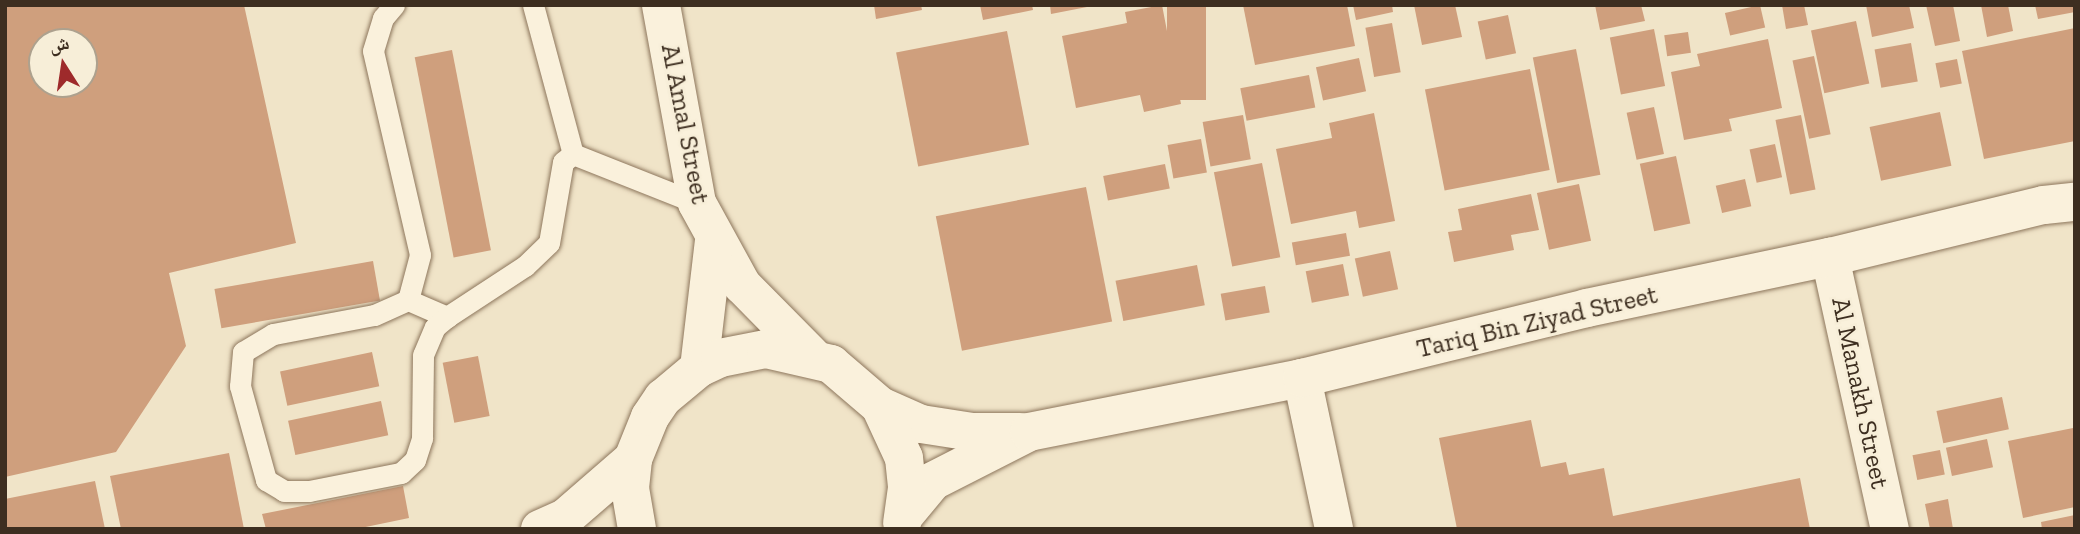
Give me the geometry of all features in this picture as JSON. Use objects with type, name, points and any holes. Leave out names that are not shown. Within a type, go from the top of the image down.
[{"type":"street","name":"Al Amal Street","points":[[661,5],[697,203],[715,241],[742,285],[812,356]]},
{"type":"street","name":"Tariq Bin Ziyad Street","points":[[880,406],[921,424],[972,432],[1029,432],[1302,378],[1587,308],[1830,257],[2065,199]]},
{"type":"street","points":[[699,368],[715,241]]},
{"type":"street","name":"Al Manakh Street","points":[[1830,257],[1890,529]]},
{"type":"street","points":[[637,529],[630,488],[633,459],[645,427],[663,398],[699,368],[743,352],[766,349],[812,356],[850,376],[880,406],[904,458],[902,523]]},
{"type":"street","points":[[1302,378],[1334,529]]},
{"type":"street","name":"Tariq Bin Ziyad Street","points":[[902,523],[933,481],[1029,432]]},
{"type":"street","points":[[540,529],[565,518],[633,459]]},
{"type":"lane","points":[[394,5],[383,18],[373,51],[420,255],[408,300]]},
{"type":"lane","points":[[533,5],[573,154]]},
{"type":"lane","points":[[446,317],[408,300],[374,315],[273,334],[243,352],[240,386],[266,481],[284,491],[309,491],[401,472],[415,460],[422,438],[423,355],[435,327],[446,317],[525,266],[548,243],[563,162],[573,154]]},
{"type":"lane","points":[[573,154],[697,203]]},
{"type":"building","points":[[5,5],[244,5],[296,243],[169,273],[186,346],[116,452],[5,477]]},
{"type":"building","points":[[874,5],[921,5],[922,10],[876,19]]},
{"type":"building","points":[[980,5],[1032,5],[1033,10],[983,20]]},
{"type":"building","points":[[1050,5],[1086,5],[1087,7],[1051,14]]},
{"type":"building","points":[[1162,5],[1181,104],[1144,112],[1140,95],[1076,108],[1062,36],[1127,23],[1125,12]]},
{"type":"building","points":[[1167,5],[1206,5],[1206,100],[1167,100]]},
{"type":"building","points":[[1243,5],[1347,5],[1355,46],[1255,65]]},
{"type":"building","points":[[1353,5],[1392,5],[1393,12],[1356,20]]},
{"type":"building","points":[[1414,5],[1455,5],[1462,37],[1422,45]]},
{"type":"building","points":[[1595,5],[1641,5],[1645,21],[1600,30]]},
{"type":"building","points":[[1760,5],[1765,27],[1730,36],[1725,13]]},
{"type":"building","points":[[1782,5],[1804,5],[1808,25],[1786,29]]},
{"type":"building","points":[[1866,5],[1909,5],[1914,28],[1872,37]]},
{"type":"building","points":[[1926,5],[1953,5],[1960,41],[1935,46]]},
{"type":"building","points":[[1981,5],[2008,5],[2013,31],[1987,37]]},
{"type":"building","points":[[2035,5],[2074,5],[2075,12],[2038,19]]},
{"type":"building","points":[[1508,15],[1516,53],[1486,60],[1478,21]]},
{"type":"building","points":[[1856,21],[1869,84],[1824,93],[1811,31]]},
{"type":"building","points":[[1392,23],[1401,72],[1374,77],[1365,28]]},
{"type":"building","points":[[2075,28],[2075,141],[1984,159],[1962,51]]},
{"type":"building","points":[[1654,29],[1665,86],[1621,95],[1610,38]]},
{"type":"building","points":[[1007,31],[1029,145],[918,166],[896,53]]},
{"type":"building","points":[[1688,32],[1691,53],[1667,56],[1664,35]]},
{"type":"building","points":[[1768,39],[1782,108],[1729,119],[1732,131],[1684,140],[1671,72],[1700,66],[1697,54]]},
{"type":"building","points":[[1911,43],[1918,81],[1881,88],[1875,49]]},
{"type":"building","points":[[1576,49],[1600,175],[1557,183],[1533,57]]},
{"type":"building","points":[[452,50],[491,250],[454,258],[415,57]]},
{"type":"building","points":[[1814,56],[1831,134],[1809,139],[1792,61]]},
{"type":"building","points":[[1359,58],[1366,91],[1323,100],[1316,67]]},
{"type":"building","points":[[1957,59],[1962,84],[1940,88],[1935,63]]},
{"type":"building","points":[[1530,69],[1550,170],[1445,191],[1425,89]]},
{"type":"building","points":[[1309,75],[1315,107],[1247,121],[1240,88]]},
{"type":"building","points":[[1654,107],[1664,154],[1637,160],[1627,113]]},
{"type":"building","points":[[1940,112],[1951,166],[1881,181],[1870,127]]},
{"type":"building","points":[[1374,113],[1395,221],[1359,228],[1356,211],[1291,224],[1276,149],[1332,138],[1329,123]]},
{"type":"building","points":[[1243,115],[1251,159],[1210,166],[1203,122]]},
{"type":"building","points":[[1801,115],[1816,190],[1790,195],[1775,120]]},
{"type":"building","points":[[1201,139],[1207,172],[1173,178],[1168,145]]},
{"type":"building","points":[[1775,144],[1782,177],[1757,183],[1750,149]]},
{"type":"building","points":[[1676,156],[1690,223],[1654,231],[1640,164]]},
{"type":"building","points":[[1262,163],[1280,257],[1232,267],[1214,172]]},
{"type":"building","points":[[1165,164],[1170,189],[1108,201],[1103,176]]},
{"type":"building","points":[[1745,179],[1751,206],[1722,213],[1716,186]]},
{"type":"building","points":[[1579,184],[1591,241],[1549,250],[1537,193]]},
{"type":"building","points":[[1086,187],[1112,321],[962,351],[936,216]]},
{"type":"building","points":[[1531,194],[1539,230],[1511,235],[1514,250],[1454,262],[1448,232],[1462,230],[1458,209]]},
{"type":"building","points":[[1346,233],[1350,256],[1296,265],[1292,243]]},
{"type":"building","points":[[1390,251],[1398,289],[1363,297],[1355,258]]},
{"type":"building","points":[[373,261],[380,300],[221,328],[214,289]]},
{"type":"building","points":[[1343,264],[1349,295],[1312,303],[1306,271]]},
{"type":"building","points":[[1197,265],[1205,305],[1123,321],[1116,281]]},
{"type":"building","points":[[1265,286],[1270,313],[1225,320],[1221,294]]},
{"type":"building","points":[[372,352],[379,386],[287,406],[280,372]]},
{"type":"building","points":[[478,356],[490,416],[454,423],[443,363]]},
{"type":"building","points":[[2002,397],[2009,429],[1943,443],[1936,411]]},
{"type":"building","points":[[381,401],[388,435],[295,455],[288,421]]},
{"type":"building","points":[[1531,420],[1541,467],[1566,462],[1569,475],[1604,468],[1613,516],[1800,478],[1810,529],[1457,529],[1439,438]]},
{"type":"building","points":[[2073,428],[2075,507],[2023,518],[2008,441]]},
{"type":"building","points":[[1987,439],[1993,467],[1952,476],[1946,448]]},
{"type":"building","points":[[1940,450],[1945,475],[1917,480],[1913,455]]},
{"type":"building","points":[[229,453],[244,529],[121,529],[110,476]]},
{"type":"building","points":[[95,481],[105,529],[5,529],[5,499]]},
{"type":"building","points":[[403,486],[409,518],[356,529],[266,529],[262,514]]},
{"type":"building","points":[[1948,499],[1953,529],[1930,529],[1925,504]]},
{"type":"building","points":[[2075,515],[2075,529],[2042,529],[2041,522]]}]
